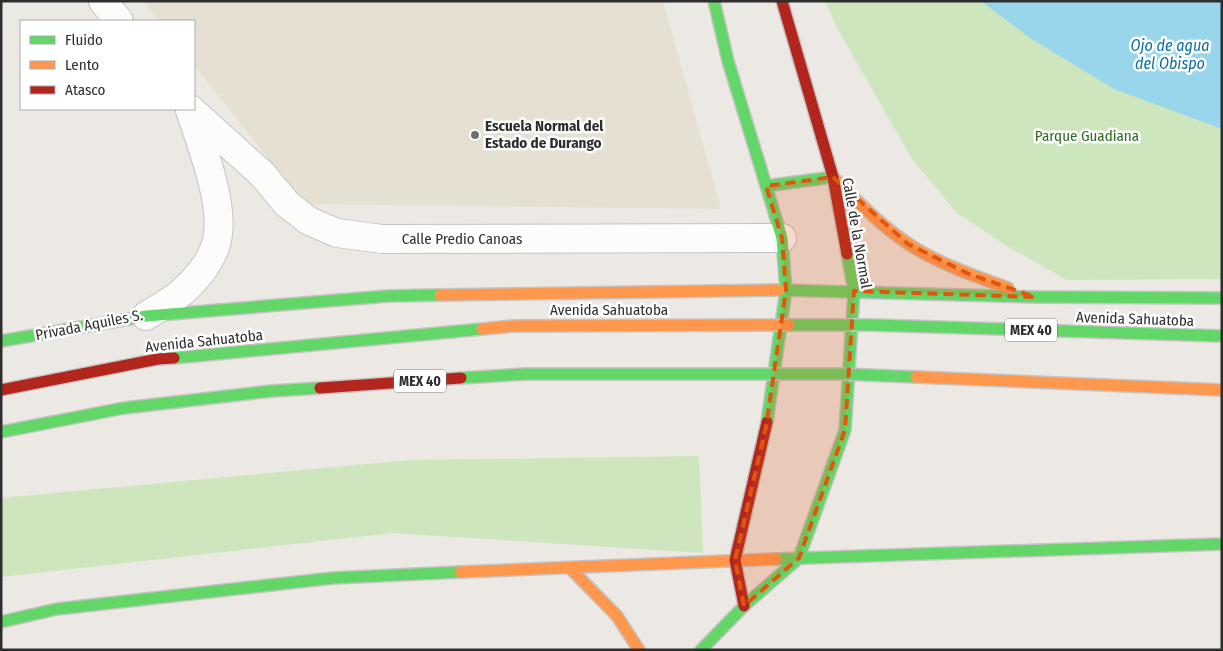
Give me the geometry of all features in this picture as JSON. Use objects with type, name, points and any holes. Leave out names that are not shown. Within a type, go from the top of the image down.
[{"type":"main road","points":[[714,1],[728,61],[782,238],[786,290],[766,428],[735,560],[744,606]]},
{"type":"main road","name":"Calle de la Normal","points":[[782,1],[833,177],[854,291],[845,430],[799,558]]},
{"type":"main road","points":[[766,186],[833,177],[881,224],[908,244],[969,274],[1035,297]]},
{"type":"main road","points":[[146,316],[388,296],[786,290],[1035,297],[1222,298]]},
{"type":"main road","name":"Privada Aquiles S.","points":[[1,341],[146,316]]},
{"type":"main road","name":"Avenida Sahuatoba","points":[[1,390],[158,359],[514,326],[872,325],[1222,336]]},
{"type":"main road","name":"MEX 40","points":[[1,432],[124,408],[272,391],[525,374],[843,374],[1222,390]]},
{"type":"main road","points":[[1,622],[57,609],[334,578],[735,560],[1222,544]]},
{"type":"main road","points":[[701,650],[744,606],[799,558]]},
{"type":"main road","points":[[570,568],[613,611],[633,636],[639,650]]},
{"type":"street","points":[[103,1],[118,20]]},
{"type":"street","name":"Privada Aquiles S.","points":[[146,316],[181,292],[205,267],[217,243],[219,216],[215,190],[190,110]]},
{"type":"street","name":"Calle Predio Canoas","points":[[191,110],[262,174],[287,204],[308,221],[337,233],[382,239],[782,238]]},
{"type":"highlighted area","points":[[833,177],[908,244],[969,274],[1035,297],[854,291],[845,430],[799,558],[744,606],[735,560],[766,427],[786,290],[782,238],[766,186]]},
{"type":"shaded area","name":"Escuela Normal del Estado de Durango","points":[[143,1],[663,1],[721,209],[304,204],[195,66],[195,20],[158,20]]},
{"type":"green space","name":"Parque Guadiana","points":[[825,1],[1222,1],[1222,279],[1067,280],[1005,245],[957,213],[912,159],[836,26]]},
{"type":"green space","points":[[699,456],[703,553],[392,533],[1,577],[1,498],[410,460]]},
{"type":"water","name":"Ojo de agua del Obispo","points":[[981,1],[1222,1],[1222,129],[1114,89],[1030,38]]},
{"type":"traffic: fast","points":[[714,1],[728,61],[782,238],[786,290],[767,422]]},
{"type":"traffic: fast","points":[[766,186],[833,177]]},
{"type":"traffic: fast","points":[[701,650],[744,606],[799,558],[845,430],[854,291],[847,254]]},
{"type":"traffic: fast","points":[[779,290],[1035,297],[1222,298]]},
{"type":"traffic: fast","points":[[1,341],[146,316],[388,296],[440,295]]},
{"type":"traffic: fast","points":[[789,325],[872,325],[1222,336]]},
{"type":"traffic: fast","points":[[174,358],[482,329]]},
{"type":"traffic: fast","points":[[461,378],[525,374],[843,374],[916,377]]},
{"type":"traffic: fast","points":[[1,432],[124,408],[272,391],[320,388]]},
{"type":"traffic: fast","points":[[776,559],[1222,544]]},
{"type":"traffic: fast","points":[[1,622],[57,609],[333,578],[460,572]]},
{"type":"traffic: slow","points":[[833,177],[874,217],[920,251],[952,267],[1008,288]]},
{"type":"traffic: slow","points":[[440,295],[779,290]]},
{"type":"traffic: slow","points":[[482,329],[514,326],[789,325]]},
{"type":"traffic: slow","points":[[916,377],[1222,390]]},
{"type":"traffic: slow","points":[[460,572],[776,559]]},
{"type":"traffic: slow","points":[[570,568],[617,616],[639,650]]},
{"type":"traffic: jam","points":[[782,1],[833,177],[847,254]]},
{"type":"traffic: jam","points":[[1,390],[158,359],[174,358]]},
{"type":"traffic: jam","points":[[320,388],[461,378]]},
{"type":"traffic: jam","points":[[744,606],[735,560],[767,422]]},
{"type":"place","name":"Escuela Normal del Estado de Durango","points":[[475,135]]}]
